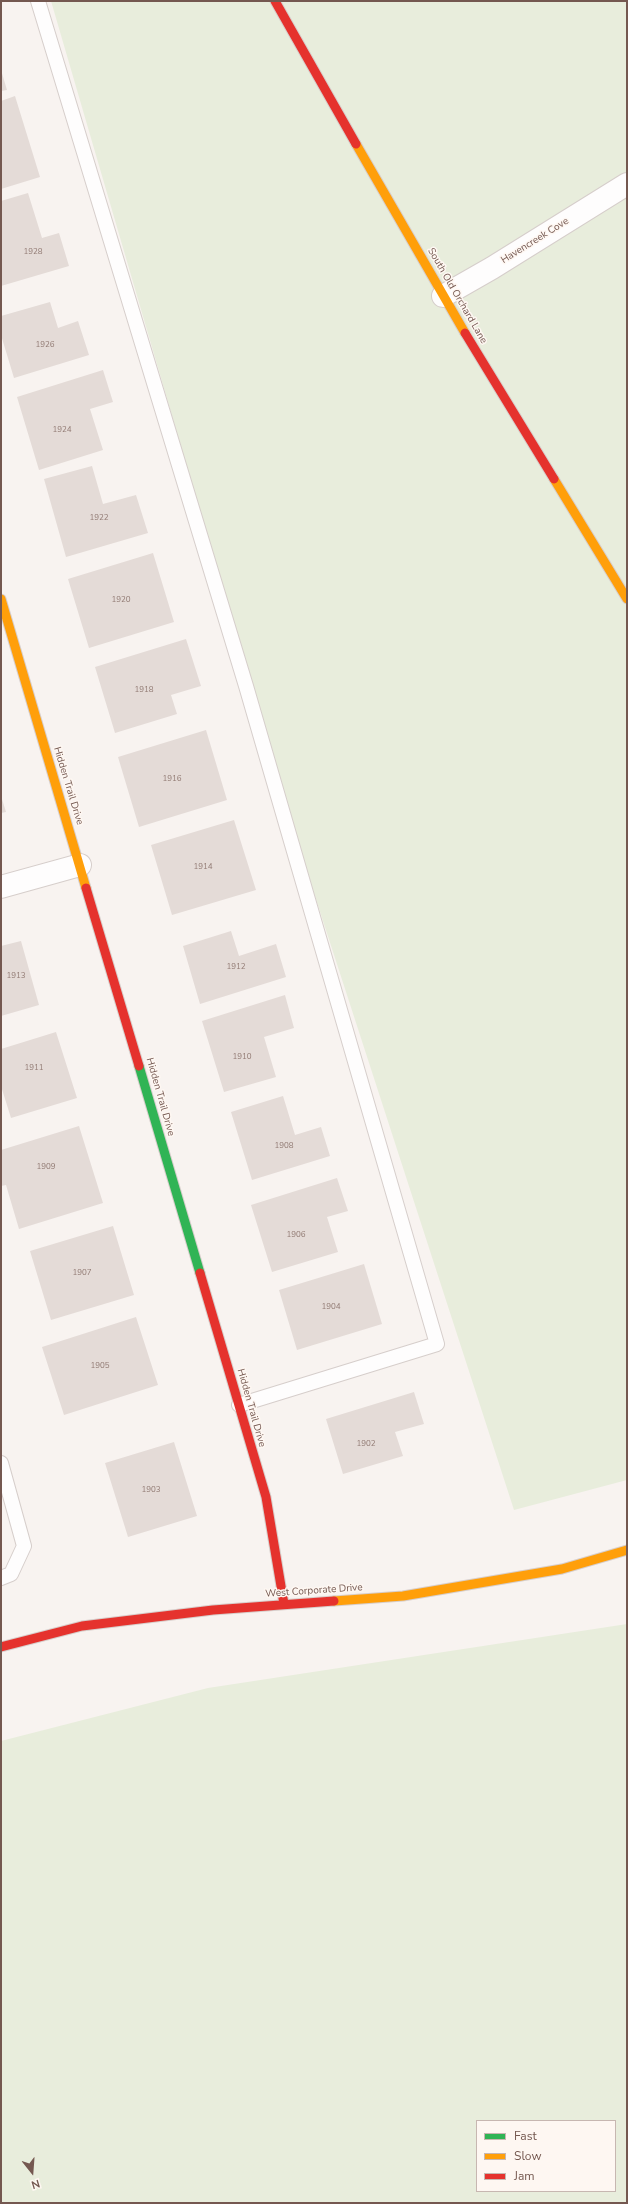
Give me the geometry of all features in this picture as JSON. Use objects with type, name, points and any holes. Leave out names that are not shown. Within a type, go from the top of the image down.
[{"type":"street","name":"South Old Orchard Lane","points":[[275,1],[443,296],[627,599]]},
{"type":"street","name":"Havencreek Cove","points":[[443,296],[492,268],[627,184]]},
{"type":"street","name":"Hidden Trail Drive","points":[[1,599],[266,1497],[284,1604]]},
{"type":"street","points":[[1,887],[80,865]]},
{"type":"street","name":"West Corporate Drive","points":[[1,1646],[82,1626],[213,1610],[410,1594],[562,1569],[627,1550]]},
{"type":"lane","points":[[38,1],[246,686],[437,1344],[239,1405]]},
{"type":"lane","points":[[1,1464],[24,1546],[11,1574],[1,1578]]},
{"type":"green space","points":[[51,1],[627,1],[627,1480],[514,1510],[287,810]]},
{"type":"green space","points":[[627,1624],[627,2203],[1,2203],[1,1741],[208,1688]]},
{"type":"building","points":[[1,70],[7,90],[1,91]]},
{"type":"building","points":[[15,96],[40,177],[1,189],[1,101]]},
{"type":"building","points":[[28,193],[42,238],[59,233],[69,266],[1,286],[1,201]]},
{"type":"building","points":[[50,302],[58,328],[78,321],[89,355],[14,378],[1,335],[1,316]]},
{"type":"building","points":[[103,370],[113,402],[90,409],[103,450],[39,470],[17,397]]},
{"type":"building","points":[[92,466],[103,504],[136,495],[148,533],[66,557],[44,479]]},
{"type":"building","points":[[153,553],[174,622],[89,648],[68,579]]},
{"type":"building","points":[[186,639],[201,686],[171,695],[177,714],[115,733],[95,667]]},
{"type":"building","points":[[206,730],[227,800],[139,827],[118,757]]},
{"type":"building","points":[[1,796],[6,812],[1,813]]},
{"type":"building","points":[[234,820],[256,890],[172,915],[151,845]]},
{"type":"building","points":[[231,931],[239,956],[276,944],[286,977],[200,1004],[183,946]]},
{"type":"building","points":[[21,941],[39,1005],[1,1016],[1,946]]},
{"type":"building","points":[[285,995],[294,1028],[264,1037],[276,1077],[224,1092],[202,1021]]},
{"type":"building","points":[[56,1032],[77,1098],[11,1118],[1,1086],[1,1049]]},
{"type":"building","points":[[283,1096],[295,1135],[321,1127],[330,1156],[252,1180],[231,1112]]},
{"type":"building","points":[[79,1126],[103,1203],[19,1229],[6,1185],[1,1186],[1,1150]]},
{"type":"building","points":[[337,1178],[348,1211],[327,1217],[338,1252],[272,1272],[251,1205]]},
{"type":"building","points":[[113,1226],[134,1295],[51,1320],[30,1251]]},
{"type":"building","points":[[364,1264],[382,1324],[297,1350],[279,1290]]},
{"type":"building","points":[[136,1317],[158,1385],[64,1415],[42,1347]]},
{"type":"building","points":[[414,1392],[424,1424],[395,1432],[403,1456],[343,1474],[326,1419]]},
{"type":"building","points":[[174,1442],[197,1516],[128,1537],[105,1463]]},
{"type":"traffic: fast","points":[[139,1066],[200,1273]]},
{"type":"traffic: slow","points":[[356,144],[465,333]]},
{"type":"traffic: slow","points":[[554,479],[627,599]]},
{"type":"traffic: slow","points":[[1,599],[86,888]]},
{"type":"traffic: slow","points":[[334,1601],[403,1596],[562,1569],[627,1550]]},
{"type":"traffic: jam","points":[[275,1],[356,144]]},
{"type":"traffic: jam","points":[[465,333],[554,479]]},
{"type":"traffic: jam","points":[[86,888],[139,1066]]},
{"type":"traffic: jam","points":[[200,1273],[266,1497],[284,1604]]},
{"type":"traffic: jam","points":[[1,1647],[82,1626],[213,1610],[334,1601]]}]
